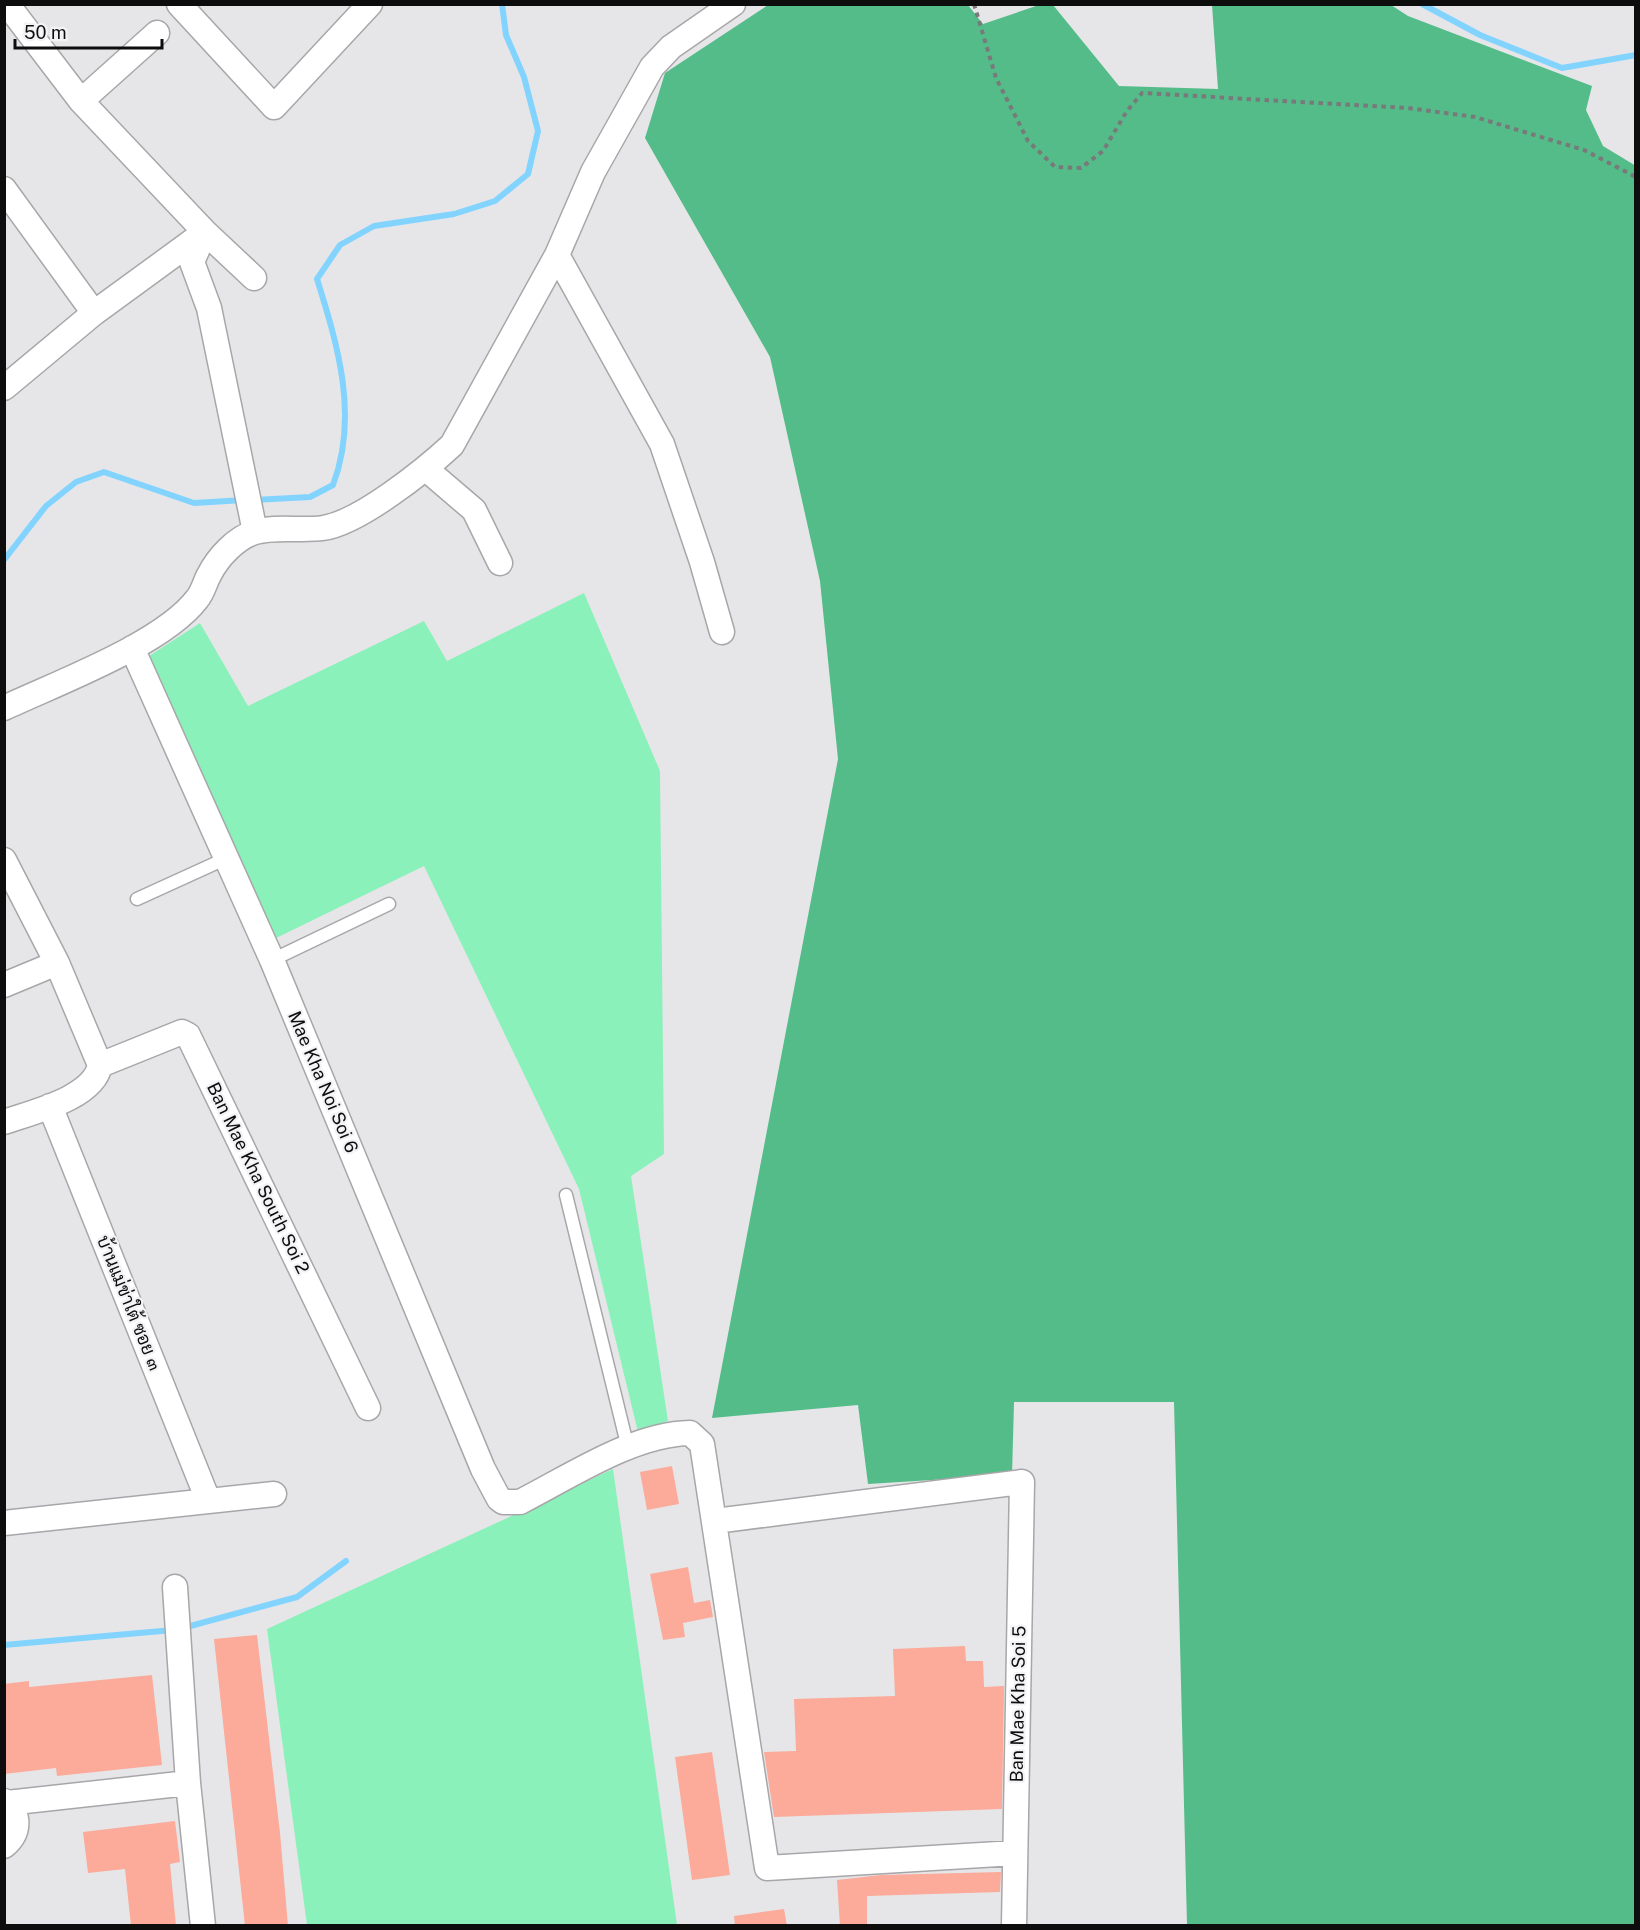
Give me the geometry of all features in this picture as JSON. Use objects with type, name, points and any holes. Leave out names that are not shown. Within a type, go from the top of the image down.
[{"type":"street","points":[[8,4],[81,101],[205,232],[254,278]]},
{"type":"street","points":[[179,4],[273,107],[370,4]]},
{"type":"street","points":[[4,708],[132,648],[172,623],[198,598],[211,571],[227,550],[253,524],[325,528],[348,520],[426,469],[452,446],[557,255],[593,172],[652,67],[671,47],[733,4]]},
{"type":"street","points":[[81,101],[157,33]]},
{"type":"street","points":[[4,189],[94,313]]},
{"type":"street","points":[[4,388],[94,313],[205,232]]},
{"type":"street","points":[[205,232],[192,262],[209,308],[253,524]]},
{"type":"street","points":[[557,255],[662,444],[702,562],[722,632]]},
{"type":"street","points":[[426,469],[474,510],[500,563]]},
{"type":"street","name":"Mae Kha Noi Soi 6","points":[[132,648],[272,960],[483,1468],[500,1499],[503,1502],[520,1502],[628,1448]]},
{"type":"street","points":[[4,860],[57,963],[100,1065],[98,1076],[88,1088],[50,1106],[4,1122]]},
{"type":"street","points":[[4,985],[57,963]]},
{"type":"street","name":"Ban Mae Kha South Soi 2","points":[[100,1065],[182,1032],[188,1035],[368,1408]]},
{"type":"street","name":"บ้านแม่ข่าใต้ ซอย ๓","points":[[50,1106],[208,1500]]},
{"type":"street","points":[[628,1448],[667,1433],[690,1433],[702,1444],[767,1868],[1015,1853]]},
{"type":"street","name":"Ban Mae Kha Soi 5","points":[[715,1521],[1022,1482],[1014,1926]]},
{"type":"street","points":[[4,1523],[274,1494]]},
{"type":"street","points":[[175,1587],[188,1783],[203,1926]]},
{"type":"street","points":[[4,1846],[11,1840],[17,1825],[16,1816],[6,1802],[188,1783]]},
{"type":"lane","points":[[137,899],[227,858]]},
{"type":"lane","points":[[272,960],[389,904]]},
{"type":"lane","points":[[566,1195],[628,1448]]},
{"type":"path","points":[[974,4],[973,10],[1001,89],[1028,141],[1055,167],[1081,168],[1103,151],[1127,111],[1142,93],[1408,108],[1475,117],[1584,150],[1635,177]]},
{"type":"green space","points":[[768,5],[968,5],[983,24],[1039,5],[1053,5],[1119,86],[1218,89],[1212,5],[1391,5],[1408,16],[1592,86],[1586,110],[1603,146],[1636,166],[1635,1925],[1187,1925],[1174,1402],[1014,1402],[1012,1475],[868,1484],[858,1405],[712,1418],[838,759],[820,581],[770,357],[645,138],[665,73]]},
{"type":"green space","points":[[584,593],[660,771],[664,1154],[631,1176],[668,1421],[638,1432],[579,1189],[424,866],[274,939],[146,658],[200,623],[248,706],[424,621],[447,661]]},
{"type":"green space","points":[[613,1469],[677,1925],[307,1925],[267,1629]]},
{"type":"building","points":[[672,1466],[679,1504],[647,1510],[640,1472]]},
{"type":"building","points":[[688,1567],[694,1603],[710,1600],[713,1617],[683,1623],[685,1637],[663,1640],[650,1574]]},
{"type":"building","points":[[257,1635],[280,1833],[288,1926],[245,1926],[214,1639]]},
{"type":"building","points":[[965,1646],[966,1661],[983,1661],[984,1687],[1004,1686],[1002,1809],[774,1817],[764,1752],[796,1751],[794,1699],[895,1696],[893,1649]]},
{"type":"building","points":[[152,1675],[162,1765],[57,1776],[56,1768],[4,1774],[4,1684],[29,1681],[29,1687]]},
{"type":"building","points":[[712,1752],[730,1875],[692,1880],[675,1757]]},
{"type":"building","points":[[175,1821],[180,1862],[170,1864],[176,1926],[131,1926],[125,1869],[88,1873],[83,1832]]},
{"type":"building","points":[[1001,1872],[1000,1892],[867,1896],[867,1926],[840,1926],[837,1880],[881,1875]]},
{"type":"building","points":[[784,1909],[787,1926],[735,1926],[734,1916]]},
{"type":"waterway","points":[[254,500],[310,497],[333,485],[341,459],[344,433],[343,381],[332,330],[317,279],[340,245],[374,226],[454,214],[495,201],[528,174],[538,131],[524,77],[506,35],[502,4]]},
{"type":"waterway","points":[[1422,4],[1480,35],[1562,68],[1636,55]]},
{"type":"waterway","points":[[4,560],[46,506],[76,482],[104,472],[194,503],[244,500]]},
{"type":"waterway","points":[[183,1628],[297,1597],[346,1561]]},
{"type":"waterway","points":[[4,1645],[173,1630]]}]
